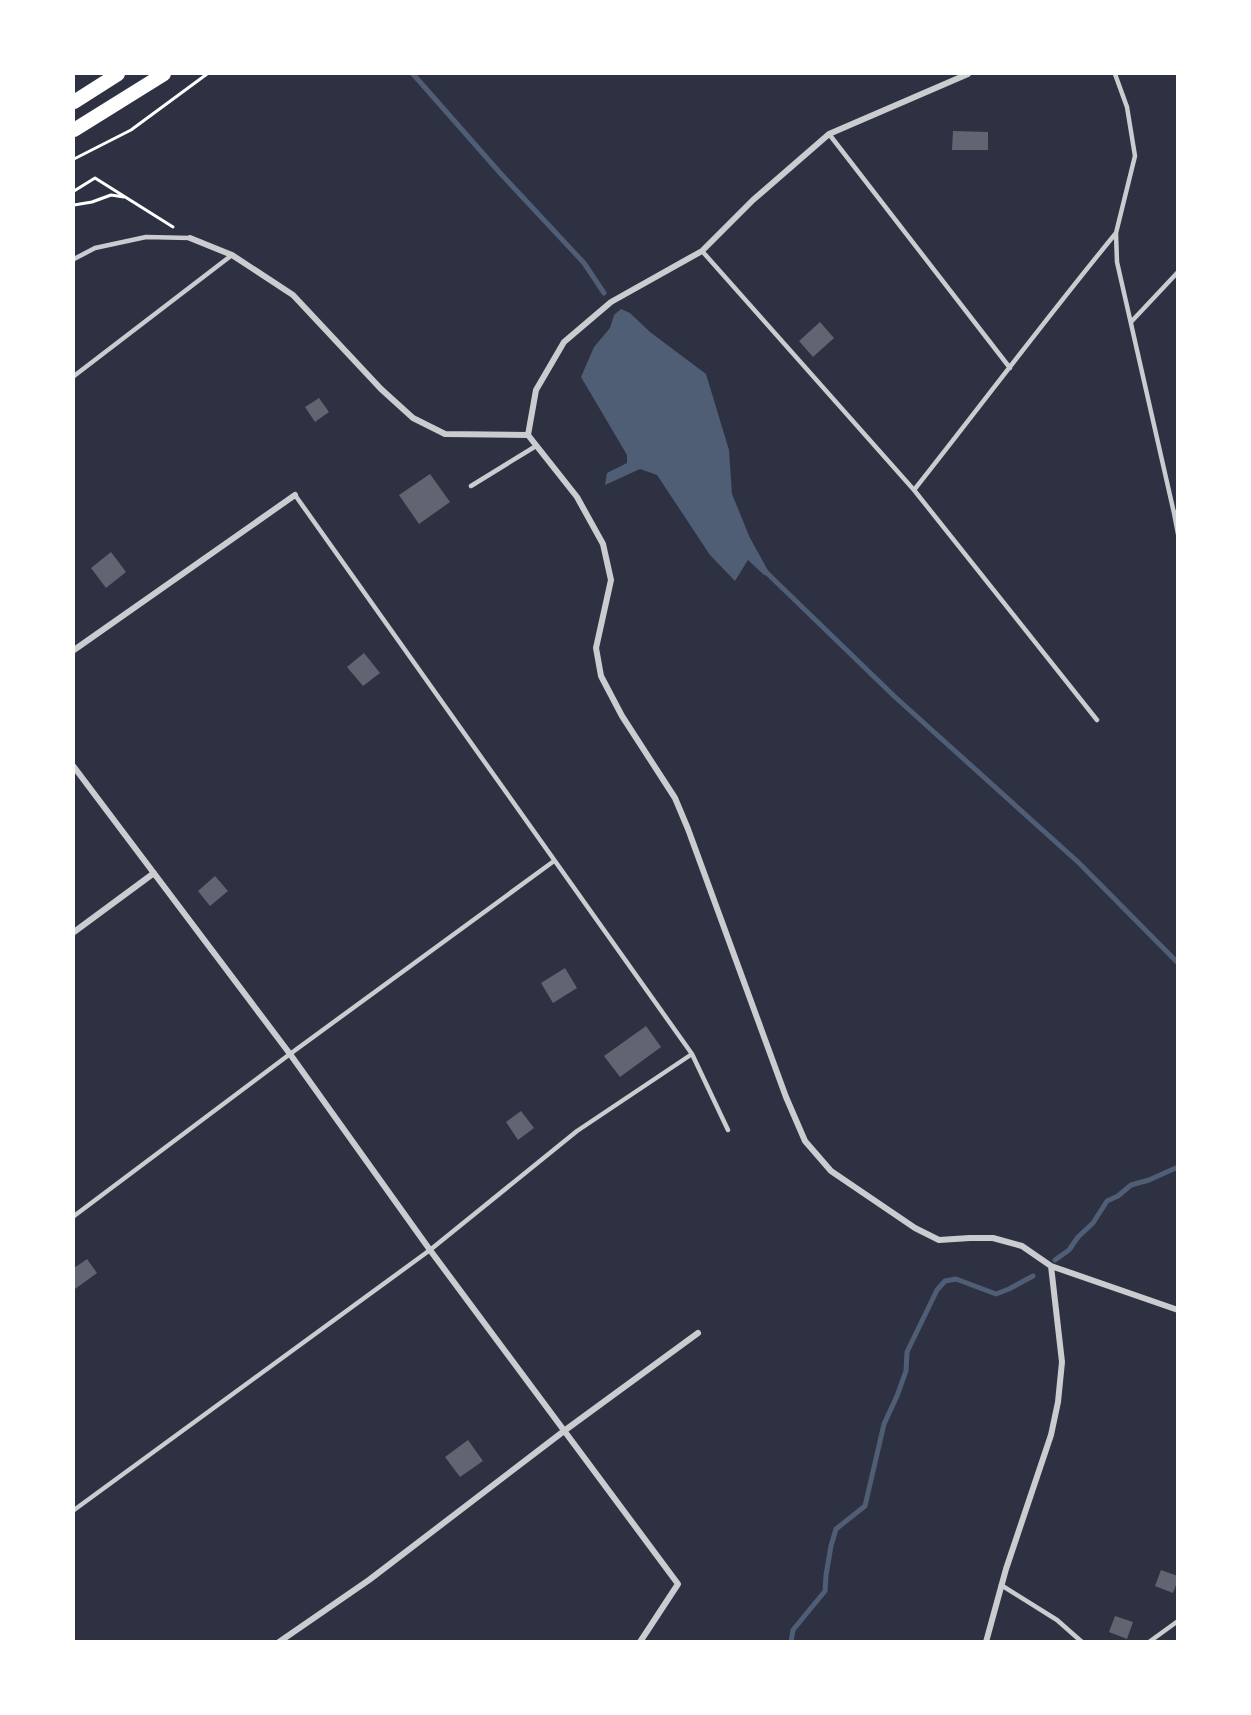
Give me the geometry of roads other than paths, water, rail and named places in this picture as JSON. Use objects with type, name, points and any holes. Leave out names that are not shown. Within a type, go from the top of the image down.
[{"type":"main road","points":[[74,102],[118,74]]},
{"type":"main road","points":[[74,130],[164,74]]},
{"type":"street","points":[[968,74],[829,134],[753,200],[702,251],[611,302],[564,342],[536,390],[528,435],[577,497],[603,543],[611,580],[596,648],[602,676],[622,716],[675,798],[786,1097],[805,1141],[831,1171],[915,1228],[939,1240],[993,1238],[1022,1246],[1052,1266],[1178,1310]]},
{"type":"street","points":[[190,238],[232,255],[293,295],[381,389],[413,418],[445,434],[528,435]]},
{"type":"street","points":[[74,650],[295,495]]},
{"type":"street","points":[[74,767],[290,1054],[430,1250],[678,1584],[639,1641]]},
{"type":"street","points":[[74,932],[154,873]]},
{"type":"street","points":[[986,1641],[1001,1585],[1051,1436],[1058,1402],[1062,1362],[1052,1266]]},
{"type":"street","points":[[279,1641],[369,1580],[564,1431],[698,1333]]},
{"type":"lane","points":[[1115,74],[1127,106],[1135,156],[1116,233],[1117,262],[1176,513],[1178,534]]},
{"type":"lane","points":[[829,134],[1010,368]]},
{"type":"lane","points":[[914,490],[1116,233]]},
{"type":"lane","points":[[74,260],[95,248],[146,237],[190,238]]},
{"type":"lane","points":[[702,251],[914,490],[1097,720]]},
{"type":"lane","points":[[74,376],[232,255]]},
{"type":"lane","points":[[1131,322],[1178,272]]},
{"type":"lane","points":[[471,486],[536,446]]},
{"type":"lane","points":[[295,495],[692,1054],[728,1130]]},
{"type":"lane","points":[[74,1216],[290,1054],[554,861]]},
{"type":"lane","points":[[74,1510],[430,1250],[577,1131],[692,1054]]},
{"type":"lane","points":[[1001,1585],[1057,1620],[1082,1641]]},
{"type":"lane","points":[[1149,1641],[1178,1621]]},
{"type":"water","points":[[621,309],[630,313],[650,332],[706,374],[729,450],[732,494],[750,538],[771,576],[764,575],[748,560],[735,581],[710,555],[657,475],[640,469],[605,485],[607,473],[627,463],[627,455],[581,377],[594,347],[610,328],[614,315]]},
{"type":"waterway","points":[[413,74],[501,174],[584,263],[604,293]]},
{"type":"waterway","points":[[766,572],[894,696],[1078,862],[1178,963]]},
{"type":"waterway","points":[[1055,1260],[1069,1250],[1078,1237],[1093,1223],[1107,1201],[1118,1196],[1131,1185],[1178,1167]]},
{"type":"waterway","points":[[791,1642],[793,1630],[825,1591],[831,1546],[836,1529],[865,1506],[884,1424],[906,1371],[907,1352],[937,1290],[945,1281],[956,1279],[996,1294],[1033,1276]]}]
